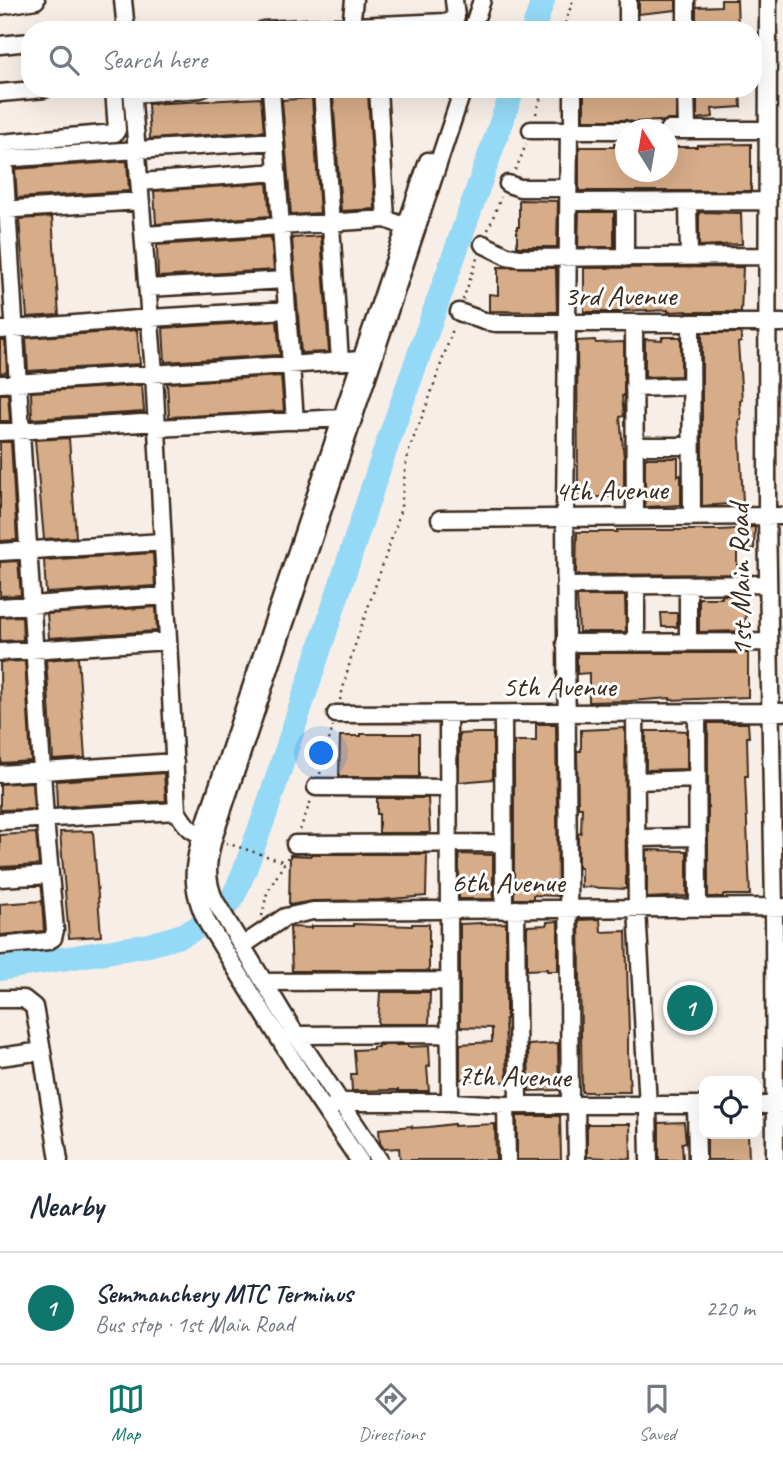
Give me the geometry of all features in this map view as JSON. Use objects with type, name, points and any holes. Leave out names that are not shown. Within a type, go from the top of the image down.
[{"type":"street","points":[[0,6],[36,0]]},
{"type":"street","points":[[123,0],[124,21]]},
{"type":"street","points":[[352,21],[354,0]]},
{"type":"street","points":[[452,21],[456,16],[454,0]]},
{"type":"street","points":[[475,21],[482,0]]},
{"type":"street","points":[[486,21],[493,0]]},
{"type":"street","points":[[628,0],[628,21]]},
{"type":"street","points":[[686,0],[686,21]]},
{"type":"street","name":"1st Main Road","points":[[768,0],[767,130],[775,148],[767,201],[775,231],[767,256],[775,323],[775,516],[768,584],[769,642],[777,712],[779,1105],[775,1160]]},
{"type":"street","points":[[0,45],[21,43]]},
{"type":"street","points":[[0,93],[21,91]]},
{"type":"street","points":[[1,154],[115,133],[115,98]]},
{"type":"street","points":[[133,98],[154,373],[177,811],[188,828],[212,839]]},
{"type":"street","points":[[272,98],[295,421]]},
{"type":"street","points":[[323,98],[340,361]]},
{"type":"street","points":[[379,98],[386,219]]},
{"type":"street","points":[[212,839],[341,418],[449,98]]},
{"type":"street","points":[[379,1160],[296,1035],[215,901],[194,884],[194,866],[212,839],[460,98]]},
{"type":"street","points":[[573,98],[566,323],[565,643],[567,909],[577,1160]]},
{"type":"street","points":[[686,98],[687,130]]},
{"type":"street","points":[[531,130],[615,130]]},
{"type":"street","points":[[678,130],[767,130]]},
{"type":"street","points":[[1,154],[137,150],[275,141]]},
{"type":"street","points":[[0,946],[48,941],[55,930],[45,818],[18,382],[7,329],[1,154]]},
{"type":"street","points":[[140,183],[277,172]]},
{"type":"street","points":[[508,184],[520,188],[625,202],[767,201]]},
{"type":"street","points":[[4,210],[141,201]]},
{"type":"street","points":[[625,202],[625,258]]},
{"type":"street","points":[[688,202],[689,257]]},
{"type":"street","points":[[144,235],[386,219],[406,227]]},
{"type":"street","points":[[483,244],[507,256],[519,258],[767,256]]},
{"type":"street","points":[[148,288],[285,280]]},
{"type":"street","points":[[7,329],[287,310]]},
{"type":"street","name":"3rd Avenue","points":[[459,312],[496,323],[775,323]]},
{"type":"street","points":[[634,323],[635,517]]},
{"type":"street","points":[[691,323],[692,517]]},
{"type":"street","points":[[0,383],[361,360]]},
{"type":"street","points":[[634,388],[691,386]]},
{"type":"street","points":[[0,432],[341,418]]},
{"type":"street","points":[[635,446],[691,446]]},
{"type":"street","name":"4th Avenue","points":[[440,519],[775,516]]},
{"type":"street","points":[[0,552],[163,541]]},
{"type":"street","points":[[565,586],[768,584]]},
{"type":"street","points":[[688,585],[688,642]]},
{"type":"street","points":[[636,586],[636,642]]},
{"type":"street","points":[[0,607],[166,596]]},
{"type":"street","points":[[0,652],[168,641]]},
{"type":"street","points":[[565,643],[769,642]]},
{"type":"street","name":"5th Avenue","points":[[336,714],[777,712]]},
{"type":"street","points":[[635,713],[637,909],[649,1106],[649,1160]]},
{"type":"street","points":[[697,713],[698,908]]},
{"type":"street","points":[[503,714],[504,843],[510,909],[512,1105],[507,1160]]},
{"type":"street","points":[[448,715],[450,1102]]},
{"type":"street","points":[[0,774],[175,762]]},
{"type":"street","points":[[636,781],[697,779]]},
{"type":"street","points":[[316,786],[449,788]]},
{"type":"street","points":[[0,821],[177,811]]},
{"type":"street","points":[[636,838],[697,837]]},
{"type":"street","points":[[295,844],[504,843]]},
{"type":"street","points":[[0,878],[50,875]]},
{"type":"street","points":[[203,893],[203,913],[220,944],[324,1111],[359,1160]]},
{"type":"street","name":"6th Avenue","points":[[238,939],[261,933],[285,917],[313,911],[778,908]]},
{"type":"street","points":[[264,982],[449,981]]},
{"type":"street","points":[[0,999],[24,999],[34,1007],[59,1160]]},
{"type":"street","points":[[296,1035],[450,1034]]},
{"type":"street","points":[[0,1057],[42,1051]]},
{"type":"street","name":"7th Avenue","points":[[324,1111],[340,1102],[699,1105]]},
{"type":"street","points":[[697,1160],[699,1123]]},
{"type":"path","points":[[566,21],[573,0]]},
{"type":"path","points":[[261,933],[267,892],[295,844],[316,786],[352,654],[397,523],[405,463],[410,447],[483,244],[520,160],[540,98]]},
{"type":"path","points":[[212,839],[285,862]]},
{"type":"building","points":[[639,0],[676,0],[676,10],[639,14]]},
{"type":"building","points":[[721,0],[737,0],[738,21],[696,21],[696,7],[721,6]]},
{"type":"building","points":[[261,98],[264,131],[150,139],[148,104]]},
{"type":"building","points":[[312,98],[320,213],[291,215],[282,100]]},
{"type":"building","points":[[333,98],[368,98],[375,209],[341,211]]},
{"type":"building","points":[[584,98],[676,98],[676,119],[584,120]]},
{"type":"building","points":[[697,98],[740,98],[741,107],[712,109],[713,117],[697,119]]},
{"type":"building","points":[[615,144],[615,182],[678,182],[678,147],[751,144],[751,191],[579,191],[579,147],[614,147]]},
{"type":"building","points":[[127,161],[129,191],[17,198],[15,169]]},
{"type":"building","points":[[267,183],[270,216],[156,224],[154,191]]},
{"type":"building","points":[[519,200],[558,201],[557,247],[517,247]]},
{"type":"building","points":[[579,212],[614,212],[614,247],[578,247]]},
{"type":"building","points":[[699,212],[741,213],[742,244],[699,246]]},
{"type":"building","points":[[52,217],[59,315],[27,317],[19,219]]},
{"type":"building","points":[[321,236],[329,352],[301,353],[292,238]]},
{"type":"building","points":[[271,237],[274,270],[158,277],[157,245]]},
{"type":"building","points":[[498,267],[556,268],[557,312],[489,311],[489,294],[498,295]]},
{"type":"building","points":[[743,267],[741,312],[584,312],[584,268]]},
{"type":"building","points":[[277,321],[280,355],[165,362],[163,328]]},
{"type":"building","points":[[137,330],[140,364],[28,371],[26,338]]},
{"type":"building","points":[[702,333],[741,333],[741,342],[738,343],[742,400],[739,420],[743,503],[702,506]]},
{"type":"building","points":[[662,337],[681,337],[681,376],[645,377],[645,339],[662,340]]},
{"type":"building","points":[[0,340],[5,340],[7,372],[0,373]]},
{"type":"building","points":[[595,340],[596,343],[624,342],[624,416],[620,417],[624,496],[578,498],[577,341]]},
{"type":"building","points":[[281,376],[284,411],[169,417],[167,383]]},
{"type":"building","points":[[142,385],[144,412],[32,419],[31,392]]},
{"type":"building","points":[[0,394],[8,394],[10,421],[0,421]]},
{"type":"building","points":[[69,438],[76,537],[44,539],[35,440]]},
{"type":"building","points":[[0,442],[11,442],[17,540],[0,541]]},
{"type":"building","points":[[645,458],[678,458],[681,505],[645,507]]},
{"type":"building","points":[[755,527],[754,549],[737,550],[737,574],[576,575],[577,532],[719,530]]},
{"type":"building","points":[[153,553],[155,586],[46,593],[44,560]]},
{"type":"building","points":[[18,561],[21,595],[0,596],[0,562]]},
{"type":"building","points":[[722,595],[745,596],[746,631],[699,632],[699,598],[722,598]]},
{"type":"building","points":[[577,596],[625,596],[626,632],[579,632]]},
{"type":"building","points":[[156,607],[157,631],[49,638],[47,614]]},
{"type":"building","points":[[661,613],[677,613],[677,627],[662,627]]},
{"type":"building","points":[[22,616],[23,640],[0,641],[0,617]]},
{"type":"building","points":[[577,653],[748,653],[748,697],[589,702],[589,673],[577,674]]},
{"type":"building","points":[[78,657],[85,758],[53,760],[46,660]]},
{"type":"building","points":[[25,661],[31,761],[1,763],[0,662]]},
{"type":"building","points":[[708,723],[748,723],[748,776],[745,776],[750,895],[708,897]]},
{"type":"building","points":[[536,724],[556,724],[558,896],[533,895],[533,899],[514,899],[514,741],[536,741]]},
{"type":"building","points":[[625,728],[626,889],[581,887],[578,834],[581,833],[582,807],[578,807],[577,751],[581,751],[581,730]]},
{"type":"building","points":[[646,731],[687,731],[687,769],[646,770]]},
{"type":"building","points":[[493,733],[493,779],[459,782],[459,734]]},
{"type":"building","points":[[419,734],[419,777],[339,777],[340,736]]},
{"type":"building","points":[[164,773],[166,801],[57,807],[56,781]]},
{"type":"building","points":[[32,782],[34,809],[0,810],[0,784]]},
{"type":"building","points":[[377,798],[428,798],[430,833],[379,833]]},
{"type":"building","points":[[93,831],[101,936],[69,938],[60,832]]},
{"type":"building","points":[[36,833],[39,865],[0,867],[0,835]]},
{"type":"building","points":[[647,850],[687,851],[687,896],[647,898]]},
{"type":"building","points":[[427,854],[426,896],[313,901],[289,905],[290,855]]},
{"type":"building","points":[[459,854],[493,855],[493,899],[459,899]]},
{"type":"building","points":[[42,901],[44,931],[0,935],[0,904]]},
{"type":"building","points":[[600,919],[601,932],[626,931],[630,1092],[582,1092],[579,920]]},
{"type":"building","points":[[558,921],[558,971],[527,970],[527,926],[547,925],[547,922]]},
{"type":"building","points":[[506,923],[507,1082],[460,1079],[460,1044],[492,1042],[492,1028],[460,1027],[460,924]]},
{"type":"building","points":[[429,924],[429,971],[292,971],[290,927]]},
{"type":"building","points":[[380,992],[430,992],[429,1024],[378,1024]]},
{"type":"building","points":[[558,1043],[559,1090],[529,1091],[528,1045]]},
{"type":"building","points":[[378,1045],[429,1046],[429,1091],[352,1091],[351,1074],[356,1074],[354,1050],[373,1049]]},
{"type":"building","points":[[517,1116],[560,1116],[561,1160],[517,1160]]},
{"type":"building","points":[[684,1122],[686,1142],[682,1143],[683,1160],[659,1160],[659,1123]]},
{"type":"building","points":[[495,1124],[496,1160],[400,1160],[399,1148],[384,1149],[380,1143],[379,1129]]},
{"type":"building","points":[[587,1124],[630,1124],[631,1159],[587,1157]]},
{"type":"building","points":[[707,1139],[748,1139],[749,1160],[707,1160]]},
{"type":"waterway","points":[[536,21],[543,0]]},
{"type":"waterway","points":[[0,969],[149,945],[183,935],[217,917],[233,897],[266,812],[382,459],[510,98]]},
{"type":"place","name":"Semmanchery MTC Terminus","points":[[690,1008]]}]
